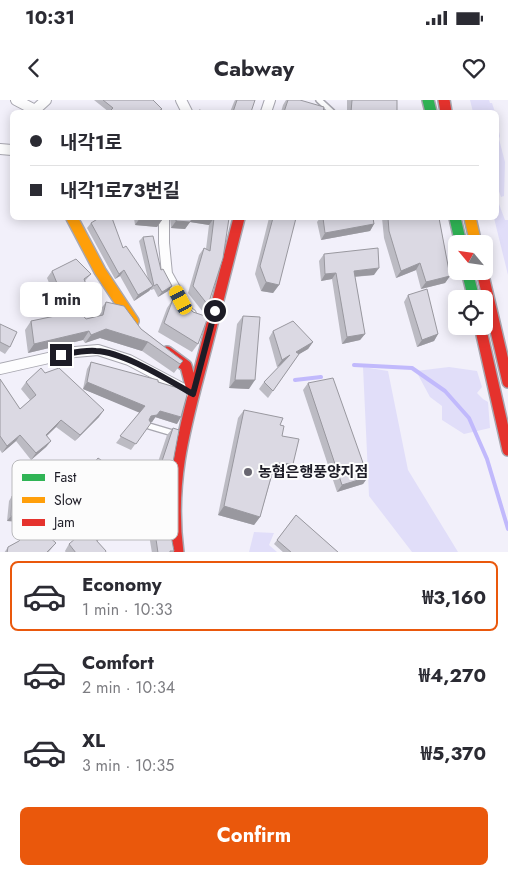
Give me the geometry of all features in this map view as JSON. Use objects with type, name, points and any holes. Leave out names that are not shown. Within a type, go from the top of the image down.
[{"type":"street","points":[[16,100],[33,110]]},
{"type":"street","points":[[36,110],[46,100]]},
{"type":"street","points":[[73,220],[114,295],[140,331]]},
{"type":"street","points":[[164,220],[167,274],[189,314],[212,322]]},
{"type":"street","points":[[178,466],[193,394],[238,220]]},
{"type":"street","points":[[455,220],[459,235]]},
{"type":"street","points":[[470,220],[474,235]]},
{"type":"street","points":[[484,280],[508,382]]},
{"type":"street","points":[[482,335],[508,450]]},
{"type":"street","points":[[156,343],[186,366],[193,394]]},
{"type":"street","points":[[0,369],[76,352],[98,350],[129,360],[193,394]]},
{"type":"lane","points":[[318,100],[330,110]]},
{"type":"lane","points":[[149,426],[184,436]]},
{"type":"shaded area","points":[[470,100],[489,100],[494,110],[472,110]]},
{"type":"shaded area","points":[[499,139],[505,162],[504,196],[501,197],[499,191]]},
{"type":"shaded area","points":[[499,204],[505,220],[508,220],[508,275],[494,220],[499,220]]},
{"type":"shaded area","points":[[363,367],[388,371],[408,470],[458,552],[412,552],[369,496]]},
{"type":"shaded area","points":[[449,367],[477,371],[482,387],[477,393],[488,402],[490,428],[464,434],[442,420],[442,406],[430,397],[416,371]]},
{"type":"shaded area","points":[[254,532],[274,533],[269,545],[277,552],[249,552]]},
{"type":"building","points":[[103,100],[153,100],[162,109],[111,110],[113,108]]},
{"type":"building","points":[[237,100],[255,100],[252,110],[234,110]]},
{"type":"building","points":[[288,100],[300,100],[324,107],[323,110],[285,110]]},
{"type":"building","points":[[352,100],[397,100],[397,110],[351,110]]},
{"type":"building","points":[[96,220],[113,220],[123,248],[126,246],[153,286],[138,295],[124,270],[119,274],[91,223]]},
{"type":"building","points":[[176,220],[192,220],[190,222]]},
{"type":"building","points":[[214,220],[229,220],[223,258],[208,305],[193,286],[204,248],[210,251]]},
{"type":"building","points":[[272,220],[295,220],[279,285],[266,282],[260,266]]},
{"type":"building","points":[[323,220],[373,220],[374,224],[325,233]]},
{"type":"building","points":[[388,220],[439,220],[448,265],[448,276],[426,282],[420,263],[401,271],[389,231]]},
{"type":"building","points":[[153,236],[161,270],[163,269],[172,286],[162,292],[157,284],[154,286],[143,237]]},
{"type":"building","points":[[378,248],[379,268],[354,271],[365,334],[347,337],[336,273],[325,274],[324,254]]},
{"type":"building","points":[[76,259],[91,274],[84,279],[86,284],[61,293],[52,271]]},
{"type":"building","points":[[427,289],[438,334],[422,340],[408,295]]},
{"type":"building","points":[[173,299],[187,305],[193,312],[208,317],[198,344],[164,323]]},
{"type":"building","points":[[106,302],[124,306],[141,329],[183,361],[180,364],[148,342],[106,329],[91,335],[89,331],[34,344],[31,321],[79,311],[86,319],[103,315]]},
{"type":"building","points":[[243,316],[260,317],[255,380],[235,380]]},
{"type":"building","points":[[293,321],[313,342],[296,352],[299,354],[273,391],[264,382],[290,355],[282,360],[273,331]]},
{"type":"building","points":[[0,324],[17,332],[10,347],[0,342]]},
{"type":"building","points":[[91,362],[158,380],[158,382],[188,391],[181,417],[160,411],[157,415],[151,416],[149,420],[151,423],[136,444],[120,436],[145,406],[87,382]]},
{"type":"building","points":[[41,368],[45,373],[59,368],[104,410],[80,435],[61,420],[46,435],[51,441],[36,453],[20,435],[7,446],[0,436],[0,379],[20,409],[36,395],[26,382]]},
{"type":"building","points":[[333,378],[368,477],[342,485],[308,383]]},
{"type":"building","name":"농협은행풍양지점","points":[[244,410],[283,418],[280,425],[284,426],[282,436],[299,439],[293,464],[275,463],[260,517],[224,506]]},
{"type":"building","points":[[173,428],[179,430],[173,460],[162,460]]},
{"type":"building","points":[[296,515],[338,552],[291,552],[277,540]]},
{"type":"building","points":[[53,540],[56,543],[47,552],[7,552],[8,547],[19,541]]},
{"type":"building","points":[[74,540],[96,540],[106,551],[75,552],[69,544]]},
{"type":"building","points":[[156,540],[172,540],[174,551],[158,552]]},
{"type":"waterway","points":[[354,365],[412,368],[445,391],[469,418],[487,459],[508,529]]},
{"type":"waterway","points":[[295,380],[321,377]]},
{"type":"traffic: fast","points":[[428,100],[430,110]]},
{"type":"traffic: fast","points":[[455,220],[459,235]]},
{"type":"traffic: fast","points":[[469,280],[472,290]]},
{"type":"traffic: slow","points":[[73,220],[100,271],[133,321]]},
{"type":"traffic: slow","points":[[470,220],[474,235]]},
{"type":"traffic: jam","points":[[444,100],[446,110]]},
{"type":"traffic: jam","points":[[178,468],[192,399],[238,220]]},
{"type":"traffic: jam","points":[[484,280],[508,382]]},
{"type":"traffic: jam","points":[[482,335],[508,450]]},
{"type":"traffic: jam","points":[[167,352],[186,366],[193,393]]},
{"type":"traffic: jam","points":[[177,540],[178,552]]},
{"type":"place","name":"농협은행풍양지점","points":[[248,472]]},
{"type":"route","points":[[61,355],[98,350],[129,360],[193,394],[215,311]]}]
